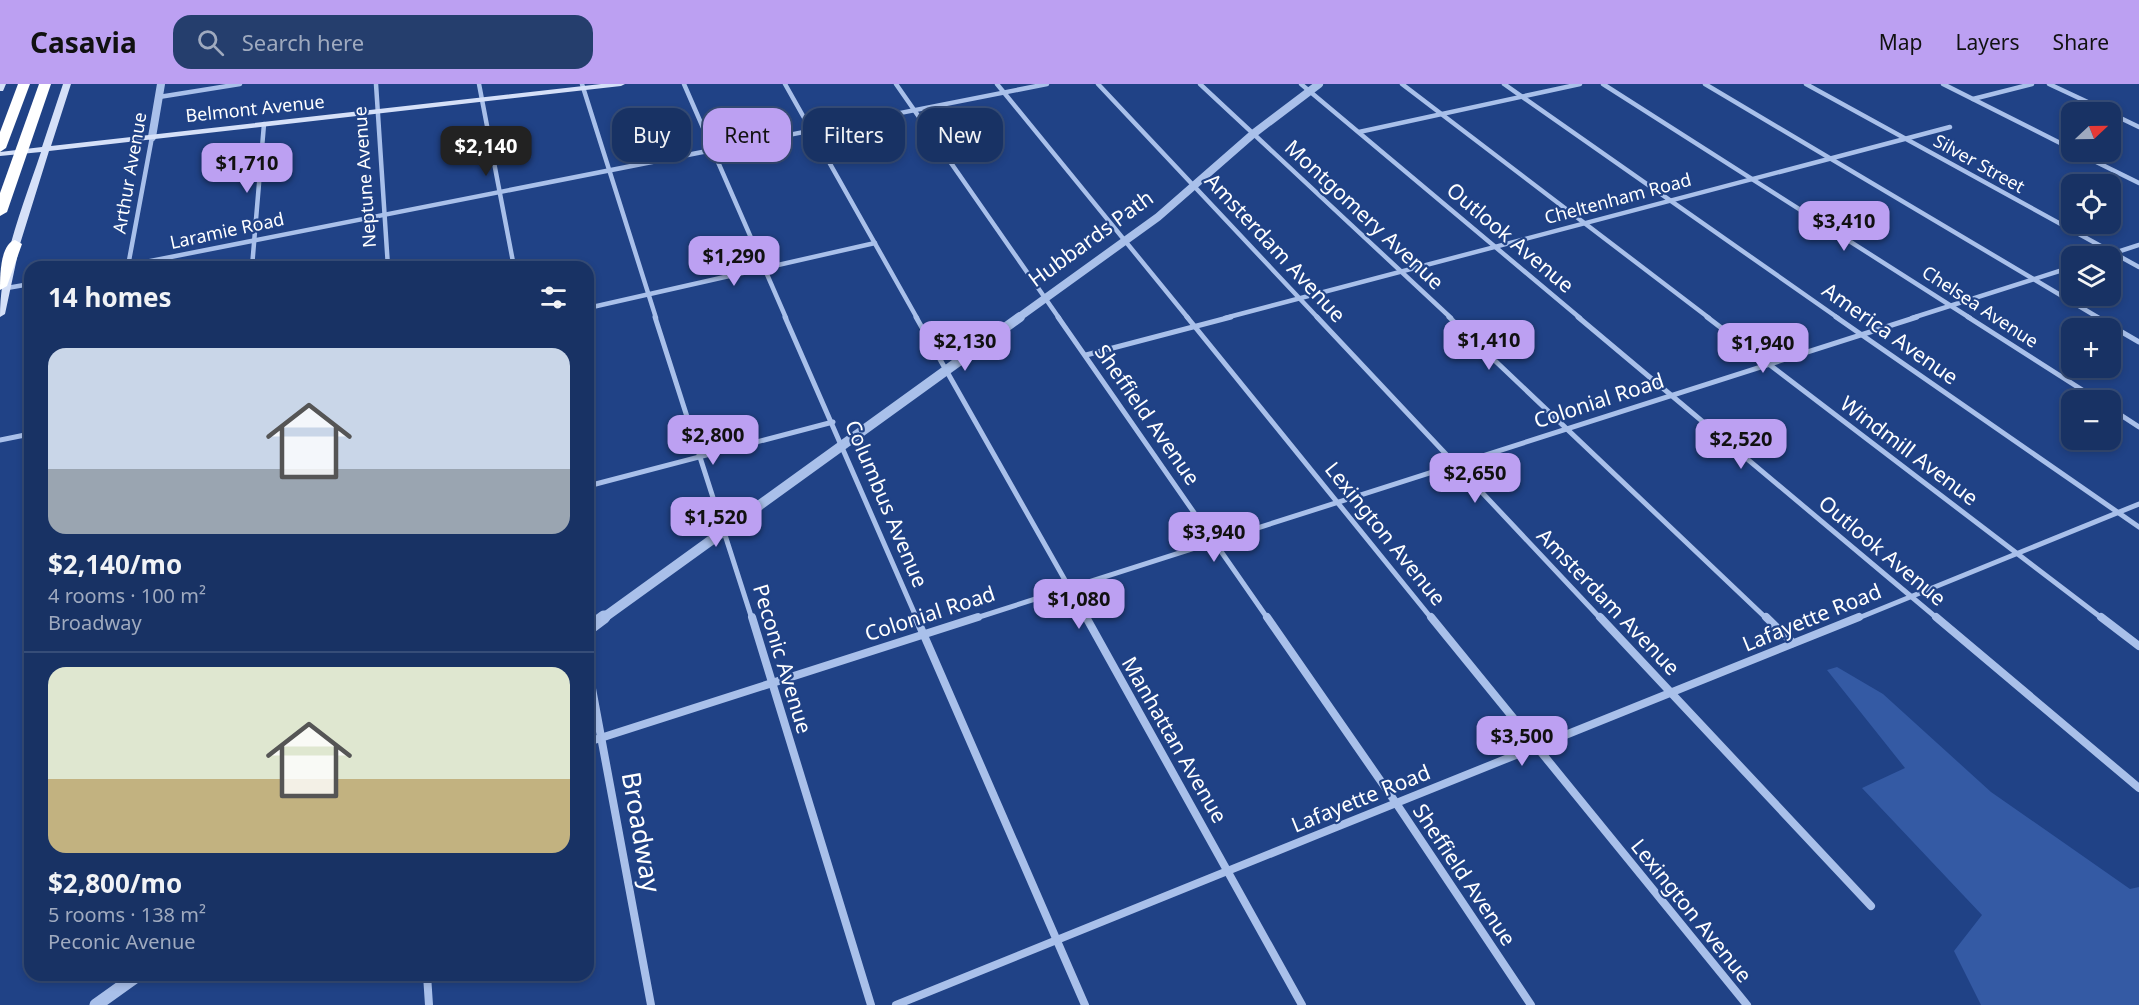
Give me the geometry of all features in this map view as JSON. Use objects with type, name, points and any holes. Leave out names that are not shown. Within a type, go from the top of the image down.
[{"type":"highway","points":[[0,148],[24,84]]},
{"type":"highway","points":[[0,212],[45,84]]},
{"type":"highway","points":[[3,287],[15,244]]},
{"type":"main road","points":[[0,89],[2,84]]},
{"type":"main road","points":[[15,244],[67,84]]},
{"type":"main road","name":"Belmont Avenue","points":[[0,154],[482,100],[583,86],[621,84]]},
{"type":"main road","points":[[0,314],[3,287]]},
{"type":"street","name":"Arthur Avenue","points":[[129,261],[161,84]]},
{"type":"street","points":[[159,97],[240,84]]},
{"type":"street","name":"Neptune Avenue","points":[[376,84],[388,261]]},
{"type":"street","points":[[479,84],[513,261]]},
{"type":"street","name":"Columbus Avenue","points":[[684,84],[703,128]]},
{"type":"street","name":"Manhattan Avenue","points":[[785,84],[803,115]]},
{"type":"street","name":"Sheffield Avenue","points":[[896,84],[1396,803],[1531,1005]]},
{"type":"street","name":"Lexington Avenue","points":[[997,84],[1196,325],[1747,1005]]},
{"type":"street","name":"Laramie Road","points":[[905,112],[1047,84]]},
{"type":"street","name":"Amsterdam Avenue","points":[[1098,84],[1871,906]]},
{"type":"street","name":"Montgomery Avenue","points":[[1200,84],[1400,270],[1792,643]]},
{"type":"street","name":"Outlook Avenue","points":[[1301,84],[2139,788]]},
{"type":"street","name":"Hubbards Path","points":[[594,624],[1126,241],[1195,186],[1253,134],[1319,84]]},
{"type":"street","name":"Windmill Avenue","points":[[1402,84],[2139,646]]},
{"type":"street","name":"America Avenue","points":[[1504,84],[2139,527]]},
{"type":"street","points":[[1359,132],[1580,84]]},
{"type":"street","name":"Chelsea Avenue","points":[[1603,84],[2082,390]]},
{"type":"street","points":[[1704,84],[2139,342]]},
{"type":"street","name":"Silver Street","points":[[1806,84],[2100,246]]},
{"type":"street","points":[[1943,84],[2061,143]]},
{"type":"street","points":[[1973,99],[2032,84]]},
{"type":"street","points":[[2049,84],[2087,102]]},
{"type":"street","name":"Peconic Avenue","points":[[583,86],[871,1005]]},
{"type":"street","points":[[2121,118],[2139,127]]},
{"type":"street","points":[[252,261],[264,124]]},
{"type":"street","name":"Cheltenham Road","points":[[1086,355],[1400,270],[1585,224],[1950,127]]},
{"type":"street","name":"Laramie Road","points":[[151,261],[384,213],[703,153]]},
{"type":"street","name":"Columbus Avenue","points":[[718,162],[1085,1005]]},
{"type":"street","name":"Manhattan Avenue","points":[[830,162],[1228,869],[1302,1005]]},
{"type":"street","points":[[2096,162],[2139,183]]},
{"type":"street","points":[[594,307],[875,243]]},
{"type":"street","points":[[2121,251],[2139,245]]},
{"type":"street","name":"Silver Street","points":[[2121,258],[2139,267]]},
{"type":"street","name":"Colonial Road","points":[[594,740],[2061,270]]},
{"type":"street","points":[[3,287],[24,285]]},
{"type":"street","points":[[2121,415],[2139,427]]},
{"type":"street","points":[[594,484],[833,422]]},
{"type":"street","points":[[0,441],[24,435]]},
{"type":"street","name":"Lafayette Road","points":[[896,1005],[1228,869],[1537,748],[2139,504]]},
{"type":"street","name":"Broadway","points":[[594,695],[651,1005]]},
{"type":"street","points":[[96,1005],[130,981]]},
{"type":"street","points":[[427,981],[429,1005]]},
{"type":"shaded area","points":[[1837,667],[1883,694],[1991,792],[2130,889],[2139,887],[2139,1005],[1981,1005],[1954,951],[1982,915],[1862,788],[1905,768],[1827,670]]}]
